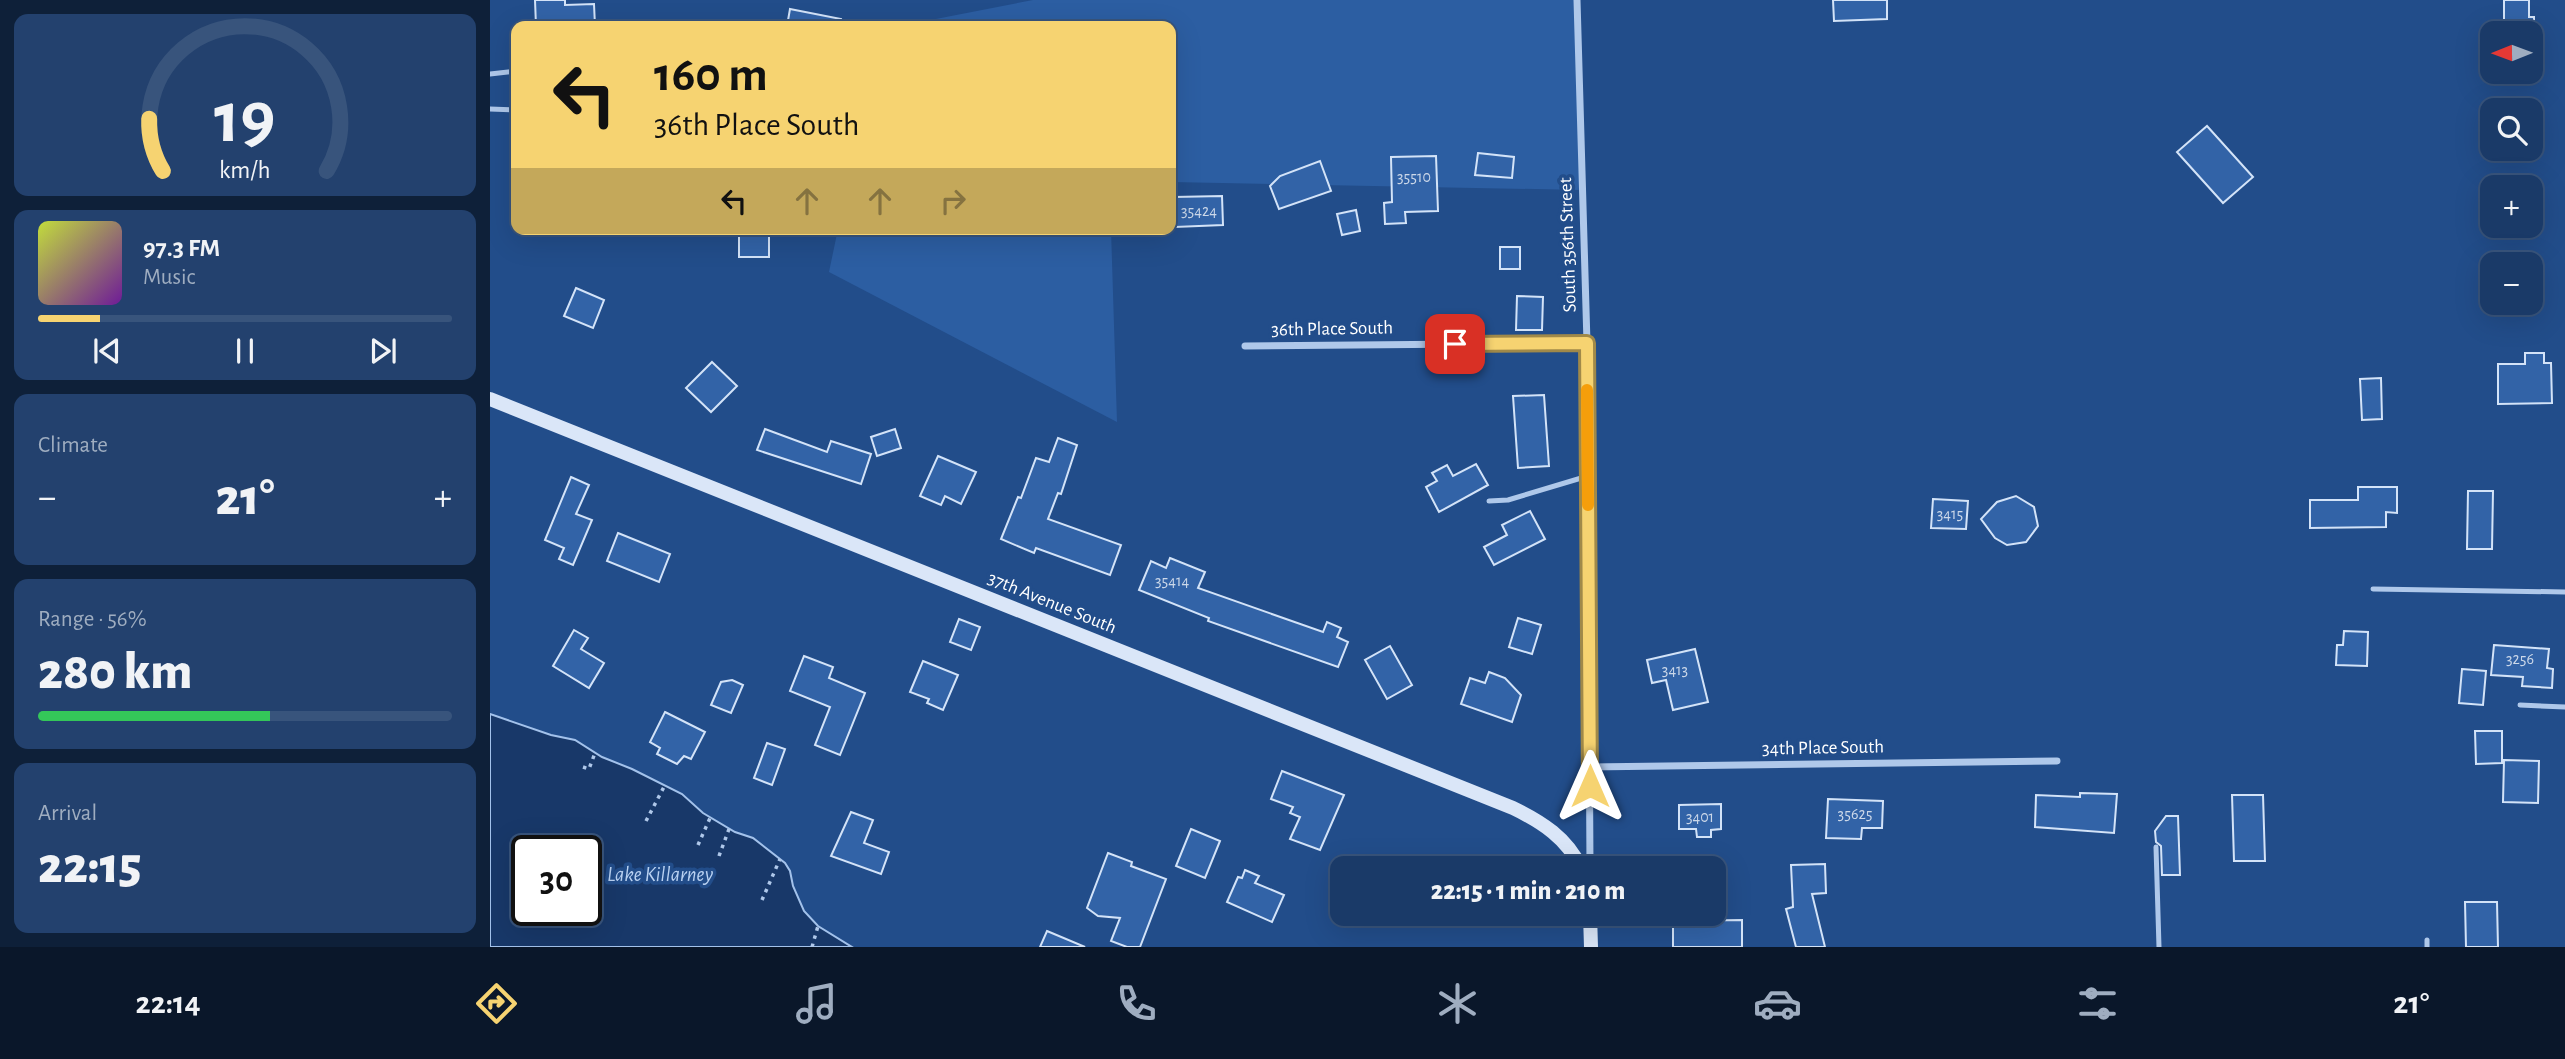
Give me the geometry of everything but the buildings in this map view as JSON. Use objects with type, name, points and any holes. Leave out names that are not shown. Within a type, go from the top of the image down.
[{"type":"street","name":"South 356th Street","points":[[1577,0],[1587,343],[1590,856]]},
{"type":"street","name":"36th Place South","points":[[1245,346],[1587,343]]},
{"type":"street","name":"37th Avenue South","points":[[490,399],[1513,807],[1549,828],[1567,844],[1574,856]]},
{"type":"street","name":"34th Place South","points":[[1589,767],[2057,761]]},
{"type":"street","points":[[1590,926],[1591,947]]},
{"type":"lane","points":[[490,74],[511,72]]},
{"type":"lane","points":[[490,109],[511,110]]},
{"type":"lane","points":[[1489,501],[1508,500],[1588,476]]},
{"type":"lane","points":[[2373,589],[2565,592]]},
{"type":"lane","points":[[2519,705],[2565,707]]},
{"type":"lane","points":[[2156,847],[2159,947]]},
{"type":"path","points":[[583,767],[589,769],[595,753]]},
{"type":"path","points":[[646,821],[665,785]]},
{"type":"path","points":[[698,845],[710,818]]},
{"type":"path","points":[[719,856],[729,829]]},
{"type":"path","points":[[762,900],[780,859]]},
{"type":"path","points":[[812,947],[818,926]]},
{"type":"shaded area","points":[[1033,0],[1580,0],[1582,190],[1176,182],[1176,21],[926,21]]},
{"type":"shaded area","points":[[837,235],[1111,235],[1117,422],[829,272]]},
{"type":"water","name":"Lake Killarney","points":[[490,714],[551,735],[575,740],[602,757],[682,794],[703,813],[735,832],[753,838],[785,863],[804,911],[818,926],[852,947],[490,947]]},
{"type":"slow traffic","points":[[1587,390],[1588,505]]},
{"type":"route","points":[[1455,344],[1587,343],[1590,786]]}]
